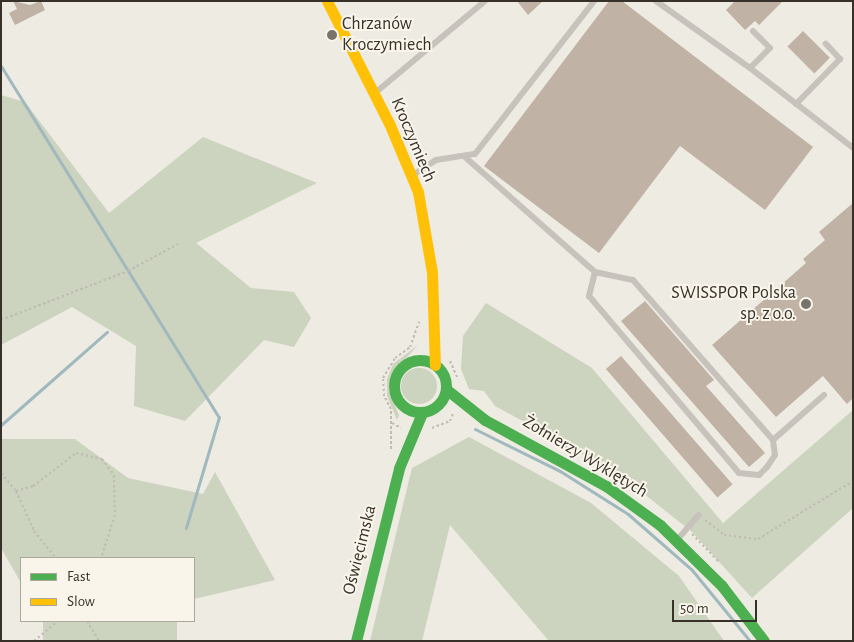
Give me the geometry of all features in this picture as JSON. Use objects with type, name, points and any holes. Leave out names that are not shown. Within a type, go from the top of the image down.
[{"type":"main road","name":"Kroczymiech","points":[[327,1],[374,93],[412,176],[428,240],[435,365]]},
{"type":"main road","name":"Kroczymiech","points":[[415,360],[432,303]]},
{"type":"main road","points":[[415,360],[435,365],[444,376],[446,389],[436,407],[422,413],[404,408],[394,394],[395,376],[415,360]]},
{"type":"main road","name":"Żołnierzy Wyklętych","points":[[446,389],[485,420],[606,486],[677,540],[722,586],[764,641]]},
{"type":"main road","name":"Żołnierzy Wyklętych","points":[[436,407],[485,420]]},
{"type":"main road","name":"Oświęcimska","points":[[399,468],[404,408]]},
{"type":"main road","name":"Oświęcimska","points":[[356,641],[399,468],[422,413]]},
{"type":"lane","points":[[471,1],[475,9]]},
{"type":"lane","points":[[374,93],[485,1]]},
{"type":"lane","points":[[412,176],[436,160],[475,154],[594,1]]},
{"type":"lane","points":[[658,2],[750,68],[853,148]]},
{"type":"lane","points":[[750,68],[770,48],[753,31]]},
{"type":"lane","points":[[796,104],[840,59],[826,44]]},
{"type":"lane","points":[[465,157],[595,272],[633,280],[773,440],[775,455],[767,468],[759,476],[739,473],[589,296],[595,272]]},
{"type":"lane","points":[[773,440],[824,396]]},
{"type":"lane","points":[[677,540],[699,515]]},
{"type":"path","points":[[1,320],[128,271],[178,244]]},
{"type":"path","points":[[391,433],[383,378],[391,363],[410,347],[418,325]]},
{"type":"path","points":[[16,491],[33,486],[76,453],[102,459],[114,475],[115,515],[101,557]]},
{"type":"path","points":[[1,473],[16,491],[34,531],[55,557]]},
{"type":"path","points":[[699,515],[724,535],[758,539],[853,481]]},
{"type":"path","points":[[34,641],[57,622]]},
{"type":"path","points":[[88,622],[99,641]]},
{"type":"green space","points":[[1,95],[25,102],[109,213],[203,137],[317,183],[196,243],[251,288],[294,292],[311,318],[294,347],[264,340],[185,421],[134,406],[136,346],[72,307],[1,345]]},
{"type":"green space","points":[[486,303],[592,368],[723,523],[853,410],[853,508],[752,598],[692,532],[643,493],[572,448],[495,406],[484,391],[469,389],[461,369],[463,336]]},
{"type":"green space","points":[[418,345],[391,375],[389,391],[399,415],[397,420],[387,396],[387,379],[393,364]]},
{"type":"green space","points":[[419,368],[426,369],[432,373],[436,379],[436,393],[432,399],[426,403],[419,404],[412,403],[406,399],[402,393],[401,386],[402,379],[406,373],[412,369]]},
{"type":"green space","points":[[469,437],[591,503],[679,576],[724,641],[549,641],[450,525],[422,641],[370,641],[412,468]]},
{"type":"green space","points":[[1,439],[75,439],[128,478],[203,494],[215,472],[275,580],[195,599],[195,557],[20,557],[20,581],[1,548]]},
{"type":"green space","points":[[43,622],[177,622],[177,641],[43,641]]},
{"type":"building","points":[[13,1],[30,5],[41,1],[45,10],[15,25],[9,13],[17,9]]},
{"type":"building","points":[[517,1],[543,1],[528,15]]},
{"type":"building","points":[[609,1],[622,1],[813,147],[765,210],[680,146],[599,253],[484,166]]},
{"type":"building","points":[[735,1],[783,1],[759,25],[755,21],[745,30],[726,10]]},
{"type":"building","points":[[803,31],[830,58],[814,73],[787,47]]},
{"type":"building","name":"SWISSPOR Polska sp. z o.o.","points":[[853,203],[853,398],[847,404],[823,376],[776,417],[712,345],[806,263],[803,259],[825,240],[819,232]]},
{"type":"building","points":[[645,301],[714,380],[706,386],[765,453],[749,467],[621,321]]},
{"type":"building","points":[[621,356],[733,484],[717,497],[606,369]]},
{"type":"waterway","points":[[1,66],[219,417],[186,528]]},
{"type":"waterway","points":[[1,425],[107,332]]},
{"type":"waterway","points":[[475,429],[560,471],[628,514],[692,570],[750,641]]},
{"type":"traffic: fast","points":[[415,360],[425,360],[439,367],[446,381],[446,386],[446,391],[439,405],[425,412],[415,412],[405,408],[398,401],[394,391],[394,381],[398,371],[405,364],[415,360]]},
{"type":"traffic: fast","points":[[446,389],[485,420],[606,486],[660,525],[722,586],[764,641]]},
{"type":"traffic: fast","points":[[356,641],[399,468],[422,413]]},
{"type":"traffic: slow","points":[[327,1],[389,123],[418,192],[432,272],[435,365]]},
{"type":"place","name":"Chrzanów Kroczymiech","points":[[332,35]]},
{"type":"place","name":"SWISSPOR Polska sp. z o.o.","points":[[806,304]]}]
